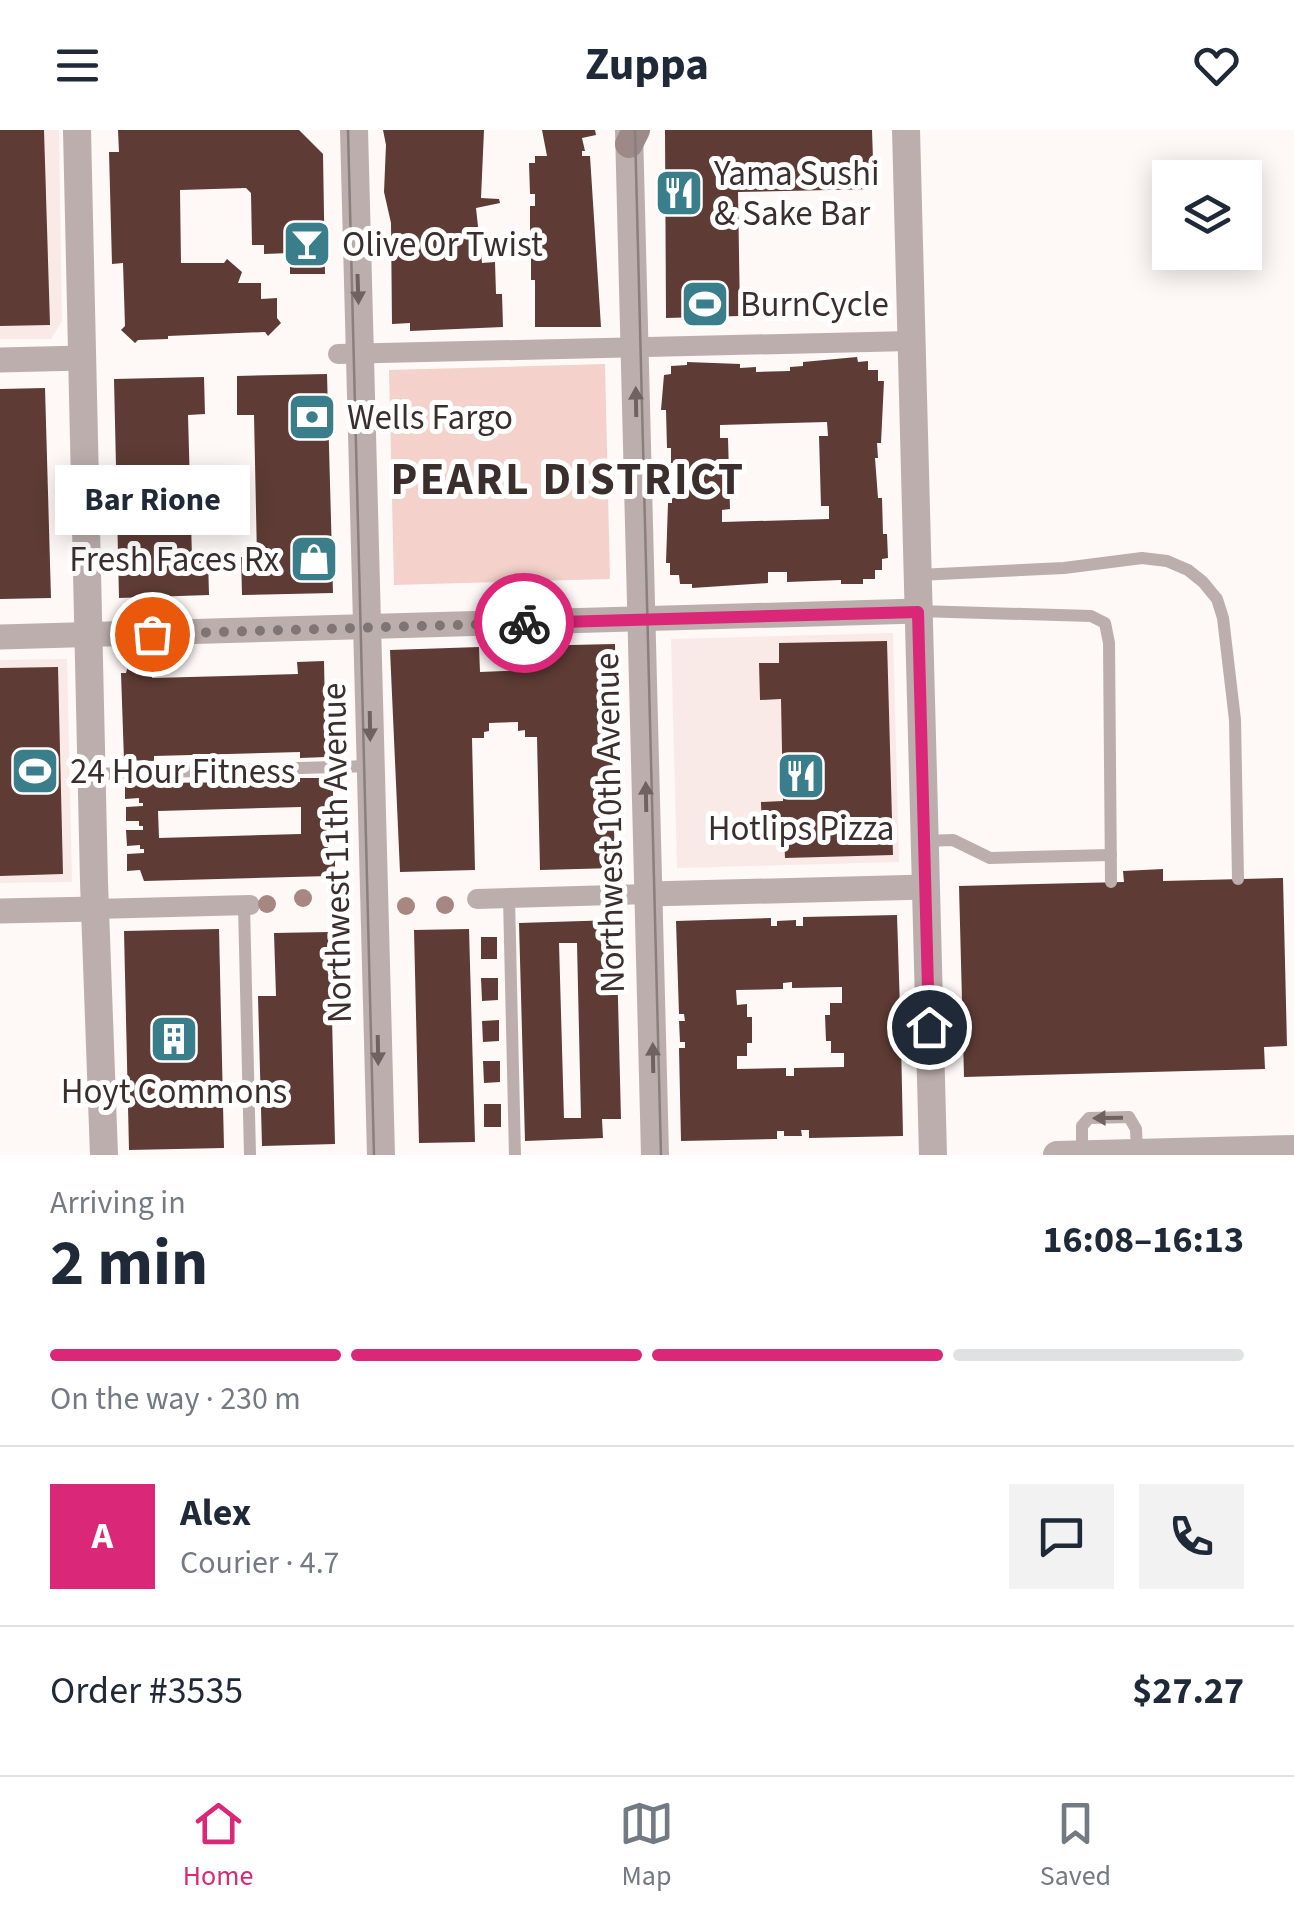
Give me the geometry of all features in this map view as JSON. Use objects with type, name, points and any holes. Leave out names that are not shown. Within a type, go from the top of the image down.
[{"type":"street","points":[[78,130],[104,1155]]},
{"type":"street","points":[[338,130],[355,143]]},
{"type":"street","points":[[906,130],[933,1155]]},
{"type":"street","name":"Northwest 10th Avenue","points":[[631,135],[656,1155]]},
{"type":"street","name":"Northwest 11th Avenue","points":[[355,143],[349,354],[368,628],[381,1155]]},
{"type":"street","points":[[349,354],[911,341]]},
{"type":"street","points":[[0,360],[83,358]]},
{"type":"street","points":[[0,637],[918,612]]},
{"type":"street","points":[[477,899],[926,887]]},
{"type":"street","points":[[0,911],[247,905]]},
{"type":"street","points":[[1057,1155],[1294,1149]]},
{"type":"lane","points":[[918,575],[1064,568],[1142,558],[1188,570],[1203,582],[1217,599],[1226,635],[1236,720],[1238,879]]},
{"type":"lane","points":[[918,612],[1090,616],[1106,623],[1112,882]]},
{"type":"lane","points":[[92,774],[371,766]]},
{"type":"lane","points":[[924,841],[953,840],[990,858],[1111,855]]},
{"type":"lane","points":[[509,898],[516,1155]]},
{"type":"lane","points":[[247,905],[250,1155]]},
{"type":"shaded area","points":[[0,130],[59,130],[62,321],[51,339],[0,339]]},
{"type":"shaded area","points":[[605,364],[610,579],[394,585],[389,370]]},
{"type":"shaded area","points":[[893,633],[899,862],[677,868],[671,639]]},
{"type":"shaded area","name":"24 Hour Fitness","points":[[67,659],[72,882],[0,883],[0,660]]},
{"type":"building","points":[[0,130],[44,130],[50,325],[0,326]]},
{"type":"building","points":[[118,130],[299,130],[323,154],[325,274],[290,274],[290,253],[264,254],[264,245],[252,245],[251,193],[246,188],[180,190],[181,263],[224,263],[227,259],[242,272],[238,283],[261,283],[261,299],[277,298],[277,318],[281,323],[268,336],[265,332],[168,336],[135,343],[121,330],[125,326],[123,263],[112,264],[109,152],[119,152]]},
{"type":"building","points":[[383,130],[484,130],[481,198],[499,199],[500,203],[476,208],[482,263],[495,262],[496,294],[502,294],[503,327],[410,331],[410,323],[392,324],[391,223],[384,192]]},
{"type":"building","points":[[542,130],[595,130],[596,135],[582,138],[582,156],[590,156],[601,327],[535,327],[531,249],[535,249],[535,238],[530,238],[530,206],[535,206],[535,194],[530,194],[529,163],[535,163],[535,156],[547,156]]},
{"type":"building","points":[[665,130],[872,130],[874,189],[738,192],[740,316],[666,318]]},
{"type":"building","points":[[857,357],[858,362],[868,361],[868,370],[878,370],[878,381],[884,381],[881,443],[877,443],[875,458],[883,534],[887,534],[888,558],[882,559],[882,570],[875,570],[875,579],[863,579],[863,584],[841,584],[841,580],[787,582],[787,572],[768,572],[768,583],[692,588],[692,584],[680,584],[679,575],[670,575],[670,563],[666,563],[668,503],[672,503],[672,488],[678,488],[677,463],[671,463],[671,448],[667,448],[666,410],[661,410],[664,375],[671,374],[671,366],[687,362],[740,364],[740,368],[756,367],[756,372],[790,371],[790,367],[803,366],[803,362]],"holes":[[[827,422],[828,436],[819,436],[821,506],[829,506],[829,519],[722,522],[722,510],[730,509],[728,438],[720,438],[720,425]]]},
{"type":"building","points":[[327,374],[333,593],[242,595],[241,557],[257,557],[254,415],[237,415],[237,376]]},
{"type":"building","points":[[204,377],[205,414],[188,415],[192,558],[208,558],[209,595],[119,598],[114,379]]},
{"type":"building","points":[[45,388],[51,598],[0,599],[0,389]]},
{"type":"building","points":[[887,641],[893,855],[785,858],[784,837],[762,838],[761,802],[783,801],[781,699],[760,700],[759,663],[779,663],[779,643]]},
{"type":"building","points":[[615,644],[617,735],[600,736],[600,744],[612,744],[615,868],[540,870],[537,737],[525,737],[525,730],[518,731],[518,722],[489,723],[484,738],[472,738],[475,870],[400,872],[390,650],[479,647],[480,672],[527,670],[526,646]]},
{"type":"building","points":[[143,661],[143,665],[151,665],[152,678],[298,674],[297,662],[324,661],[326,757],[300,758],[300,752],[124,760],[121,673],[126,673],[129,662]]},
{"type":"building","name":"24 Hour Fitness","points":[[58,667],[63,874],[0,876],[0,668]]},
{"type":"building","points":[[300,778],[326,778],[326,788],[333,787],[333,806],[327,806],[327,820],[334,820],[335,838],[328,839],[328,851],[335,851],[335,869],[329,869],[329,876],[144,881],[140,870],[127,871],[127,854],[144,853],[144,849],[140,845],[127,846],[126,830],[143,830],[143,826],[139,826],[139,821],[126,821],[126,807],[143,803],[139,803],[139,798],[125,799],[125,783],[300,782]],"holes":[[[301,807],[301,834],[159,838],[158,811]]]},
{"type":"building","points":[[1163,869],[1163,881],[1283,878],[1287,1046],[1264,1047],[1265,1069],[964,1077],[959,886],[1124,882],[1123,871]]},
{"type":"building","points":[[897,915],[900,1009],[891,1010],[891,1017],[897,1016],[897,1034],[892,1035],[892,1041],[901,1041],[903,1136],[809,1138],[809,1130],[801,1130],[802,1136],[784,1136],[784,1131],[777,1131],[777,1139],[681,1141],[679,1048],[685,1048],[685,1042],[680,1042],[679,1021],[685,1021],[684,1014],[679,1014],[676,921],[771,918],[771,926],[777,926],[777,921],[796,920],[796,926],[803,926],[803,917]],"holes":[[[792,982],[792,988],[842,987],[842,1003],[830,1003],[830,1015],[825,1015],[826,1041],[831,1041],[831,1053],[844,1053],[844,1067],[794,1068],[794,1076],[786,1076],[786,1068],[737,1069],[737,1056],[747,1056],[747,1043],[752,1043],[752,1017],[747,1017],[747,1004],[737,1005],[736,990],[783,989],[783,983]]]},
{"type":"building","points":[[616,920],[621,1119],[602,1119],[603,1138],[525,1141],[519,923]],"holes":[[[559,943],[577,943],[581,1118],[564,1118]]]},
{"type":"building","name":"Hoyt Commons","points":[[219,929],[224,1148],[129,1150],[124,931]]},
{"type":"building","points":[[469,929],[475,1142],[419,1143],[414,930]]},
{"type":"building","points":[[330,932],[335,1144],[262,1146],[258,996],[276,996],[274,933]]},
{"type":"building","points":[[481,937],[497,937],[497,959],[481,959]]},
{"type":"building","points":[[481,978],[498,978],[498,1000],[482,1001]]},
{"type":"building","points":[[499,1020],[499,1041],[483,1042],[482,1021]]},
{"type":"building","points":[[483,1061],[500,1061],[500,1082],[484,1083]]},
{"type":"building","points":[[484,1104],[501,1104],[501,1127],[484,1127]]},
{"type":"tram line","points":[[348,130],[374,1155]]},
{"type":"tram line","points":[[635,130],[661,1155]]},
{"type":"way so far","points":[[152,634],[524,623]]},
{"type":"place","name":"Yama Sushi & Sake Bar","points":[[679,193]]},
{"type":"place","name":"Olive Or Twist","points":[[307,244]]},
{"type":"place","name":"BurnCycle","points":[[705,304]]},
{"type":"place","name":"Wells Fargo","points":[[312,417]]},
{"type":"place","name":"Fresh Faces Rx","points":[[314,559]]},
{"type":"place","name":"Bar Rione","points":[[152,634]]},
{"type":"place","name":"24 Hour Fitness","points":[[35,771]]},
{"type":"place","name":"Hotlips Pizza","points":[[801,776]]},
{"type":"place","name":"Hoyt Commons","points":[[174,1039]]},
{"type":"district","name":"PEARL DISTRICT","points":[[568,478]]},
{"type":"route","points":[[524,623],[918,612],[929,1027]]}]
